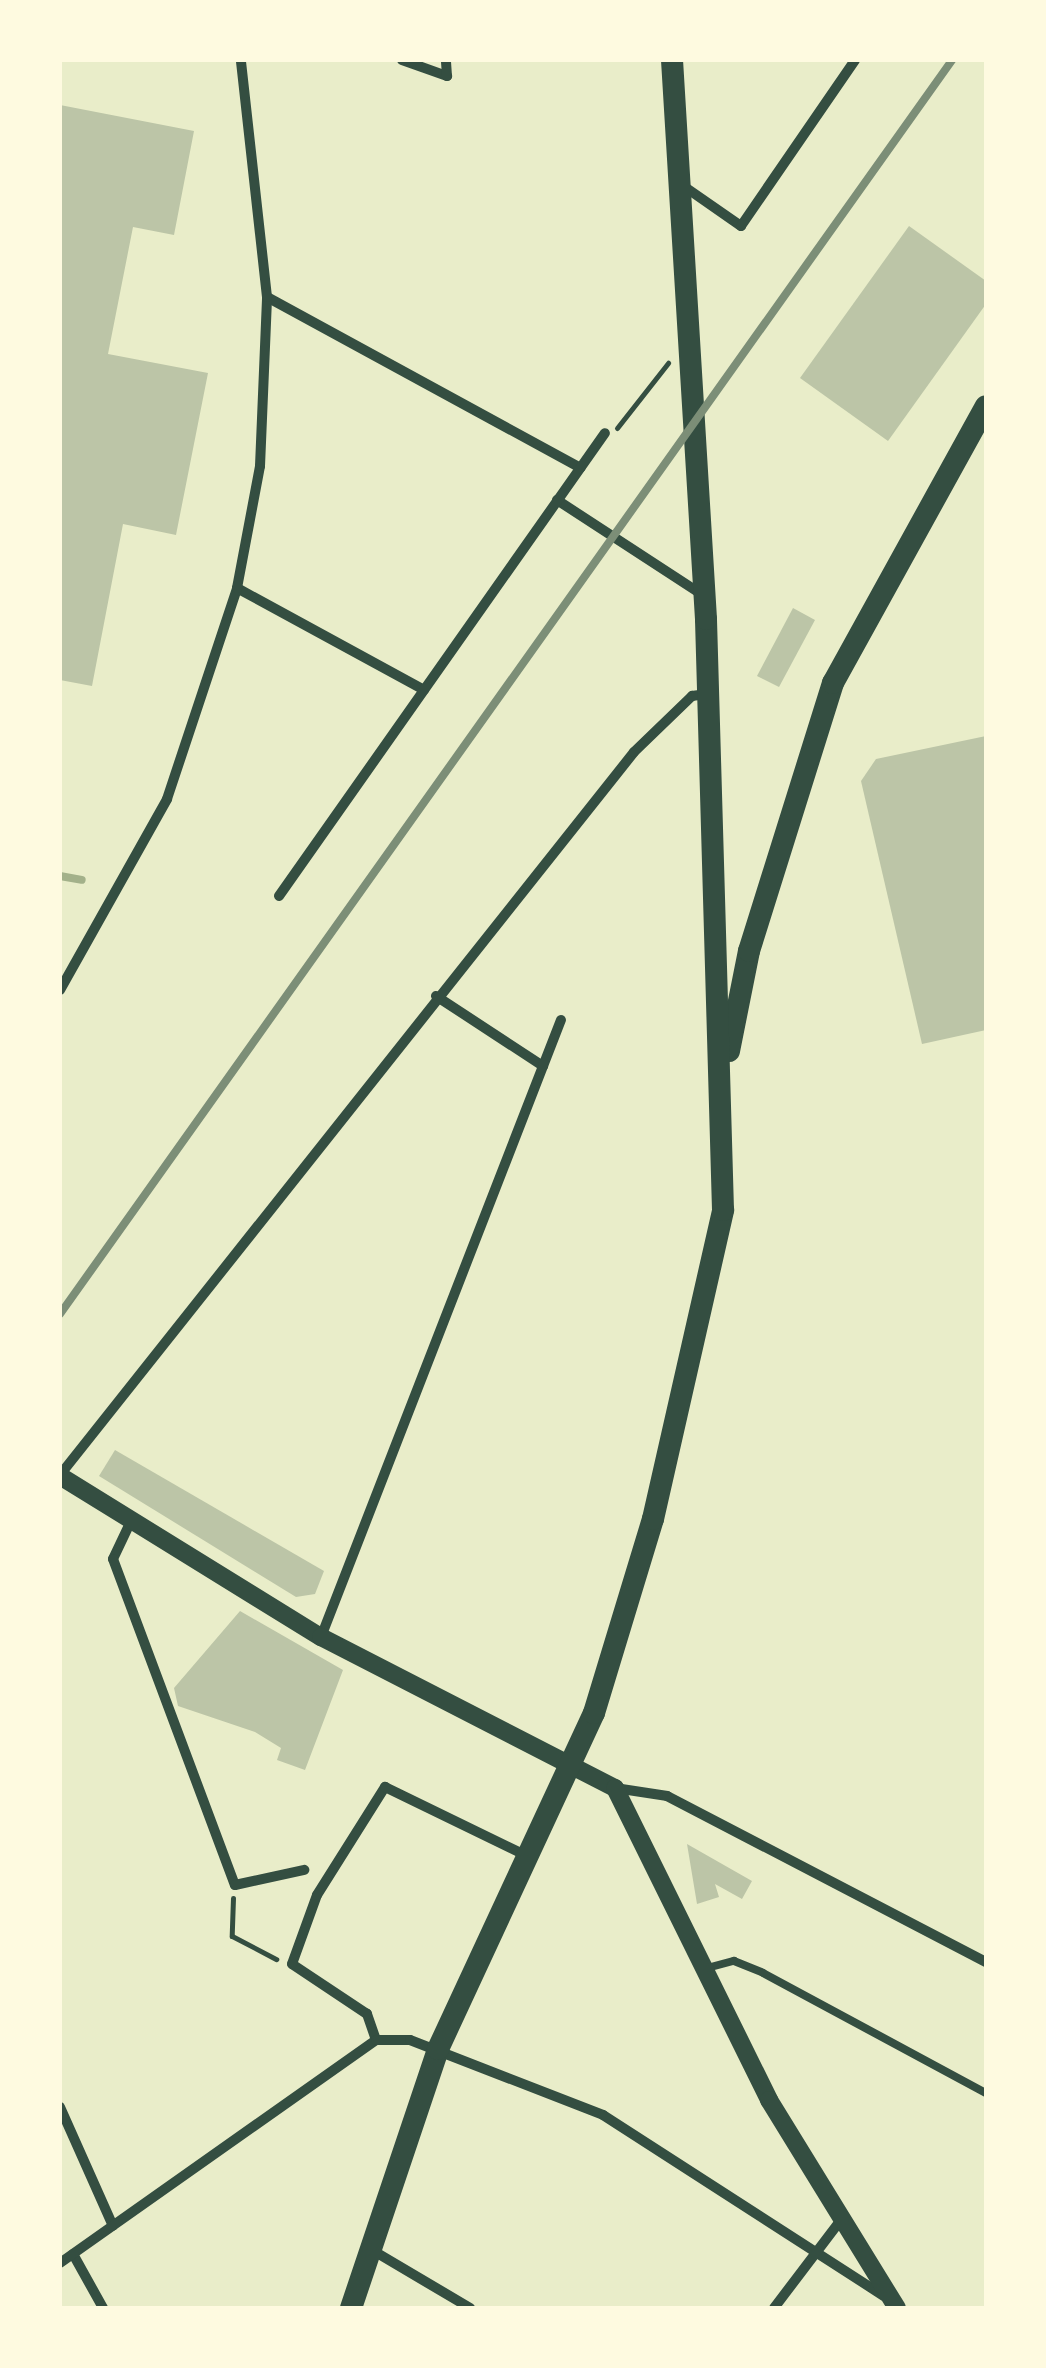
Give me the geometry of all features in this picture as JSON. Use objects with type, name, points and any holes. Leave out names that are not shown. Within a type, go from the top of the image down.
[{"type":"main road","points":[[351,2308],[438,2050],[616,1650],[710,1292],[723,1210],[724,1074],[705,597],[672,60]]},
{"type":"main road","points":[[724,1074],[749,951],[833,684],[986,406]]},
{"type":"street","points":[[60,990],[167,800],[237,588],[260,466],[267,297],[241,60]]},
{"type":"street","points":[[402,60],[447,76],[446,60]]},
{"type":"street","points":[[680,184],[741,226],[855,60]]},
{"type":"street","points":[[267,297],[580,468]]},
{"type":"street","points":[[278,896],[605,432]]},
{"type":"street","points":[[558,500],[705,597]]},
{"type":"street","points":[[237,588],[424,690]]},
{"type":"street","points":[[708,694],[668,720],[436,996],[60,1475],[321,1637],[566,1768],[615,1788],[667,1796],[986,1962]]},
{"type":"street","points":[[436,996],[543,1066]]},
{"type":"street","points":[[321,1637],[561,1020]]},
{"type":"street","points":[[132,1521],[113,1559],[235,1885],[304,1870]]},
{"type":"street","points":[[376,2040],[367,2014],[292,1964],[318,1895],[385,1788],[527,1856]]},
{"type":"street","points":[[615,1788],[707,1968],[768,2100],[891,2302]]},
{"type":"street","points":[[60,2264],[376,2040],[438,2050],[603,2115],[891,2302]]},
{"type":"street","points":[[60,2107],[114,2226]]},
{"type":"street","points":[[774,2308],[840,2221]]},
{"type":"street","points":[[372,2250],[470,2308]]},
{"type":"street","points":[[73,2254],[103,2308]]},
{"type":"lane","points":[[707,1968],[734,1961],[763,1973],[986,2093]]},
{"type":"path","points":[[605,432],[624,426],[688,334]]},
{"type":"path","points":[[235,1885],[232,1936],[292,1964]]},
{"type":"building","points":[[60,105],[194,131],[174,235],[133,227],[108,354],[208,373],[176,535],[123,524],[92,686],[60,680]]},
{"type":"building","points":[[909,226],[986,281],[986,304],[888,441],[800,378]]},
{"type":"building","points":[[793,608],[815,620],[779,687],[757,676]]},
{"type":"building","points":[[986,736],[986,1030],[922,1044],[861,781],[876,759]]},
{"type":"building","points":[[115,1450],[324,1571],[315,1594],[296,1597],[99,1476]]},
{"type":"building","points":[[240,1611],[343,1670],[305,1770],[277,1760],[281,1748],[255,1732],[178,1706],[174,1688]]},
{"type":"building","points":[[687,1844],[752,1881],[742,1899],[715,1884],[719,1897],[697,1904]]},
{"type":"waterway","points":[[60,876],[82,880]]},
{"type":"railway","points":[[60,1314],[952,60]]}]
